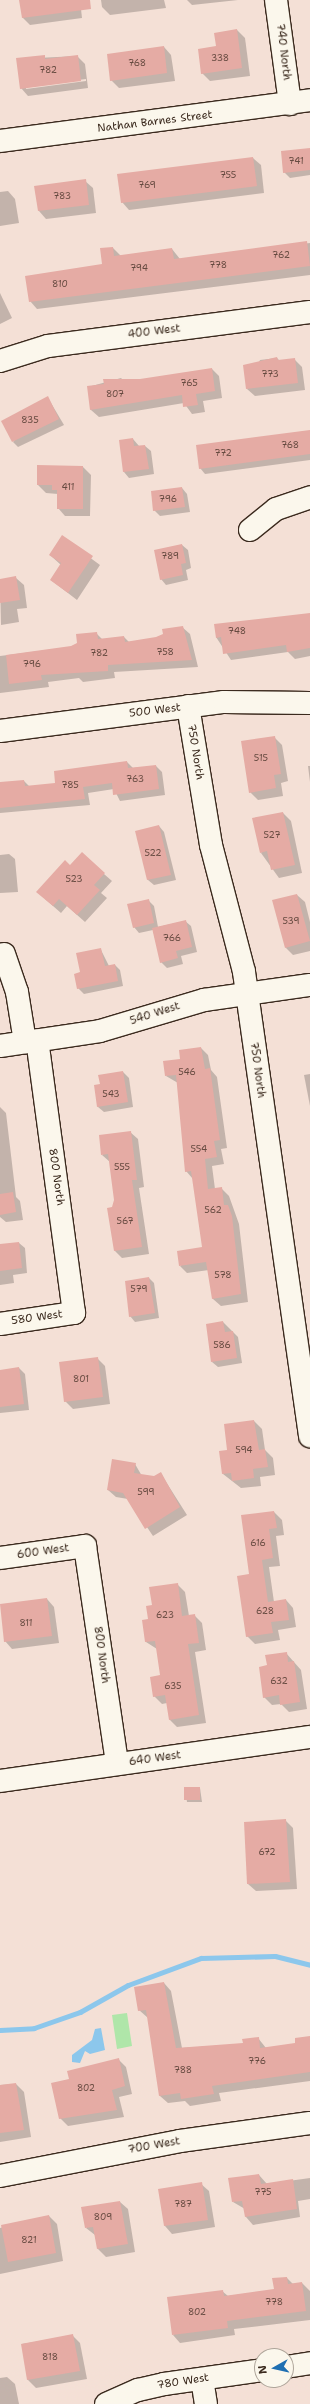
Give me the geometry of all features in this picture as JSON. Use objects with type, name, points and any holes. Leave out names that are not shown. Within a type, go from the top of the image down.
[{"type":"street","name":"740 North","points":[[276,0],[300,102]]},
{"type":"street","name":"Nathan Barnes Street","points":[[0,141],[300,102]]},
{"type":"street","name":"400 West","points":[[0,361],[48,346],[310,312]]},
{"type":"street","points":[[250,530],[276,509],[310,497]]},
{"type":"street","name":"500 West","points":[[0,731],[188,706],[257,700],[310,703]]},
{"type":"street","name":"750 North","points":[[188,706],[211,845],[246,993],[310,1436]]},
{"type":"street","name":"800 North","points":[[4,954],[17,992],[31,1042],[74,1313]]},
{"type":"street","name":"540 West","points":[[0,1046],[100,1031],[184,1004],[246,993],[310,985]]},
{"type":"street","name":"580 West","points":[[0,1324],[74,1313]]},
{"type":"street","name":"800 North","points":[[85,1546],[117,1764]]},
{"type":"street","name":"600 West","points":[[0,1558],[85,1546]]},
{"type":"street","name":"640 West","points":[[0,1781],[310,1738]]},
{"type":"street","name":"700 West","points":[[0,2176],[173,2142],[310,2123]]},
{"type":"street","points":[[294,2366],[310,2363]]},
{"type":"street","name":"780 West","points":[[106,2404],[138,2390],[254,2371]]},
{"type":"street","points":[[202,2379],[206,2404]]},
{"type":"green space","points":[[127,2013],[132,2046],[117,2049],[112,2015]]},
{"type":"water","points":[[101,2028],[105,2050],[90,2054],[85,2051],[80,2063],[72,2062],[72,2055],[92,2040],[95,2029]]},
{"type":"building","points":[[19,0],[90,0],[91,9],[22,18]]},
{"type":"building","points":[[237,29],[242,68],[201,74],[198,49],[216,46],[214,33]]},
{"type":"building","points":[[164,46],[167,73],[110,81],[107,54]]},
{"type":"building","points":[[45,55],[45,59],[78,55],[81,81],[20,89],[16,58]]},
{"type":"building","points":[[310,148],[310,170],[283,173],[281,151]]},
{"type":"building","points":[[253,157],[257,186],[121,203],[117,174]]},
{"type":"building","points":[[86,179],[89,205],[38,211],[34,186]]},
{"type":"building","points":[[307,241],[310,266],[29,302],[25,276],[102,264],[100,248],[113,247],[114,256],[172,248],[174,259]]},
{"type":"building","points":[[277,357],[278,360],[295,358],[298,383],[246,389],[243,365]]},
{"type":"building","points":[[212,368],[215,391],[196,394],[198,405],[183,407],[182,395],[90,410],[87,386],[104,384],[103,379],[140,379]]},
{"type":"building","points":[[48,396],[59,419],[12,442],[1,421]]},
{"type":"building","points":[[310,430],[310,454],[199,469],[196,445]]},
{"type":"building","points":[[133,438],[134,446],[145,445],[149,469],[123,472],[119,440]]},
{"type":"building","points":[[37,465],[83,466],[83,509],[57,509],[57,490],[52,490],[52,485],[37,485]]},
{"type":"building","points":[[182,487],[185,507],[153,511],[151,491]]},
{"type":"building","points":[[62,535],[93,556],[68,593],[50,580],[61,563],[49,555]]},
{"type":"building","points":[[182,544],[186,563],[181,564],[183,575],[160,580],[154,550]]},
{"type":"building","points":[[16,576],[20,600],[0,603],[0,579]]},
{"type":"building","points":[[310,613],[310,648],[287,652],[286,645],[223,654],[221,637],[216,638],[214,624]]},
{"type":"building","points":[[183,626],[192,660],[108,665],[108,671],[41,675],[42,680],[9,684],[6,655],[71,646],[77,643],[76,634],[97,632],[98,639],[124,636],[125,642],[156,637],[163,634],[162,629]]},
{"type":"building","points":[[275,736],[281,774],[274,775],[276,788],[249,793],[241,741]]},
{"type":"building","points":[[127,761],[128,768],[156,765],[159,789],[113,795],[112,783],[83,787],[85,799],[0,808],[0,782],[24,780],[25,786],[55,783],[54,771]]},
{"type":"building","points":[[283,812],[295,865],[271,870],[267,851],[260,853],[252,818]]},
{"type":"building","points":[[159,825],[171,875],[147,880],[135,831]]},
{"type":"building","points":[[82,852],[105,873],[94,885],[100,890],[77,915],[59,899],[53,906],[36,892],[65,860],[70,865]]},
{"type":"building","points":[[297,894],[310,941],[285,948],[272,900]]},
{"type":"building","points":[[149,899],[154,923],[133,928],[127,904]]},
{"type":"building","points":[[186,920],[192,947],[176,951],[178,958],[160,963],[152,928]]},
{"type":"building","points":[[101,948],[105,966],[115,964],[118,981],[77,989],[74,974],[80,972],[76,953]]},
{"type":"building","points":[[201,1047],[205,1069],[210,1068],[220,1140],[214,1141],[217,1157],[205,1159],[208,1189],[222,1187],[224,1205],[228,1205],[232,1216],[241,1294],[212,1299],[206,1262],[179,1266],[177,1251],[202,1247],[191,1171],[185,1172],[176,1075],[165,1076],[163,1061],[180,1059],[179,1050]]},
{"type":"building","points":[[123,1071],[128,1102],[97,1107],[94,1085],[100,1084],[98,1075]]},
{"type":"building","points":[[131,1131],[137,1180],[132,1180],[142,1247],[114,1251],[107,1208],[112,1207],[114,1200],[108,1154],[101,1155],[99,1135]]},
{"type":"building","points":[[13,1192],[16,1212],[0,1215],[0,1194]]},
{"type":"building","points":[[19,1242],[22,1268],[0,1271],[0,1244]]},
{"type":"building","points":[[149,1277],[155,1313],[129,1317],[125,1281]]},
{"type":"building","points":[[223,1321],[225,1332],[233,1331],[237,1358],[211,1362],[206,1324]]},
{"type":"building","points":[[98,1357],[103,1397],[64,1402],[59,1362]]},
{"type":"building","points":[[19,1367],[24,1404],[0,1407],[0,1370]]},
{"type":"building","points":[[254,1420],[259,1450],[265,1449],[268,1467],[253,1469],[254,1478],[232,1481],[231,1473],[222,1474],[219,1451],[227,1450],[224,1424]]},
{"type":"building","points":[[112,1459],[136,1463],[134,1473],[154,1476],[161,1472],[180,1507],[145,1529],[123,1493],[107,1490]]},
{"type":"building","points":[[274,1511],[277,1528],[269,1529],[273,1558],[262,1560],[268,1602],[286,1599],[289,1620],[271,1622],[273,1633],[246,1637],[237,1576],[249,1574],[241,1515]]},
{"type":"building","points":[[178,1583],[182,1616],[195,1614],[199,1643],[188,1644],[199,1715],[169,1720],[165,1695],[153,1697],[150,1677],[160,1675],[155,1641],[145,1642],[142,1620],[148,1619],[146,1606],[152,1605],[149,1587]]},
{"type":"building","points":[[47,1598],[52,1636],[4,1642],[0,1604]]},
{"type":"building","points":[[287,1652],[288,1662],[294,1661],[300,1702],[280,1705],[279,1695],[263,1698],[259,1667],[267,1665],[265,1655]]},
{"type":"building","points":[[184,1787],[200,1787],[200,1800],[184,1800]]},
{"type":"building","points":[[286,1819],[290,1882],[247,1884],[244,1822]]},
{"type":"building","points":[[164,1982],[176,2048],[243,2043],[242,2039],[259,2037],[260,2048],[295,2043],[295,2038],[310,2036],[310,2072],[212,2086],[214,2094],[181,2099],[180,2093],[159,2096],[146,2010],[138,2011],[134,1987]]},
{"type":"building","points":[[119,2058],[125,2086],[112,2090],[117,2110],[59,2119],[51,2083],[69,2079],[67,2071]]},
{"type":"building","points":[[16,2083],[24,2130],[0,2133],[0,2085]]},
{"type":"building","points":[[259,2174],[261,2184],[293,2179],[297,2209],[245,2217],[242,2201],[232,2202],[228,2178]]},
{"type":"building","points":[[202,2182],[208,2220],[164,2226],[158,2189]]},
{"type":"building","points":[[120,2201],[128,2244],[97,2249],[93,2227],[85,2228],[81,2207]]},
{"type":"building","points":[[49,2215],[56,2253],[8,2262],[1,2225]]},
{"type":"building","points":[[287,2277],[288,2284],[302,2282],[306,2311],[227,2321],[228,2328],[172,2335],[167,2297],[223,2290],[224,2296],[274,2289],[272,2278]]},
{"type":"building","points":[[73,2334],[80,2371],[27,2380],[21,2344]]},
{"type":"waterway","points":[[0,2030],[34,2028],[80,2012],[128,1985],[201,1958],[275,1956],[310,1965]]}]
